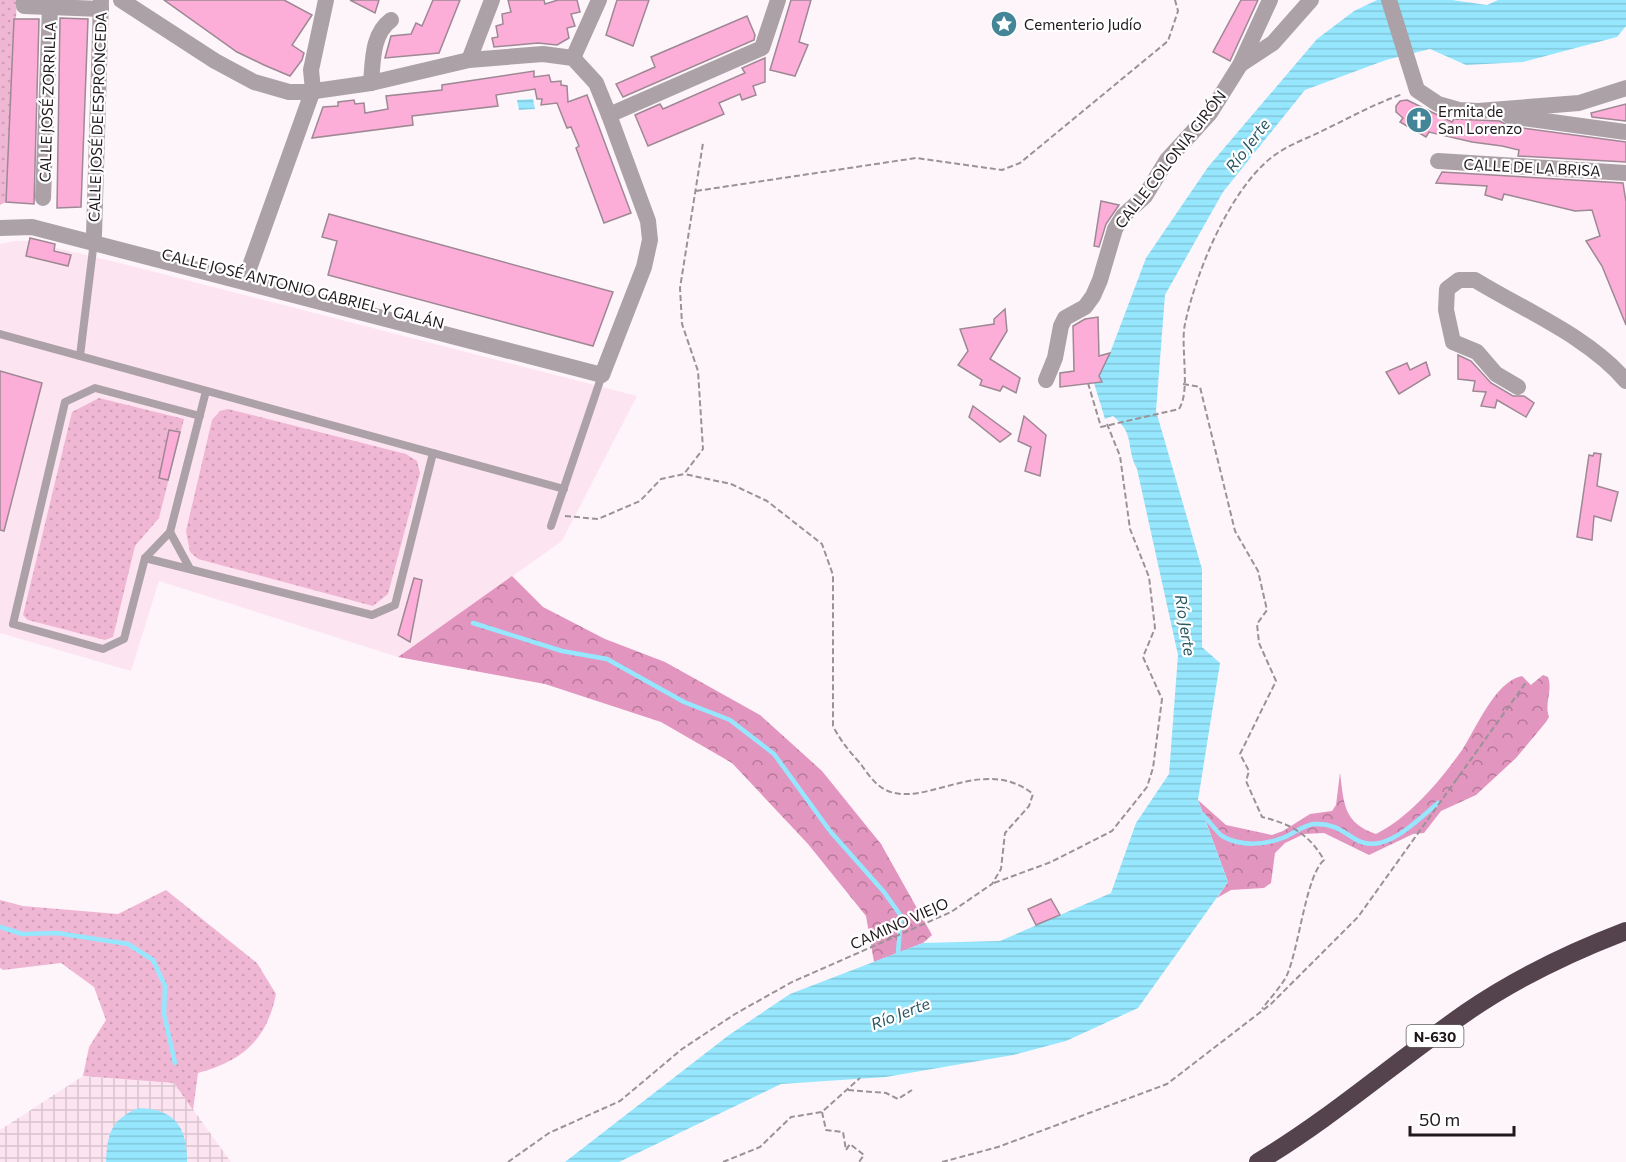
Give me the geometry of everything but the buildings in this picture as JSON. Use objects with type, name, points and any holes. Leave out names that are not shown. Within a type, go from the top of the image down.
[{"type":"highway","name":"N-630","points":[[1258,1162],[1296,1140],[1468,1012],[1539,970],[1626,931]]},
{"type":"street","name":"CALLE JOSÉ ZORRILLA","points":[[24,0],[24,6],[101,5]]},
{"type":"street","points":[[121,0],[215,61],[254,82],[289,92],[371,83],[469,60],[543,54],[573,58],[596,83],[648,221],[650,240],[644,267],[604,370]]},
{"type":"street","points":[[469,60],[492,0]]},
{"type":"street","points":[[573,58],[599,0]]},
{"type":"street","points":[[609,115],[762,48],[778,0]]},
{"type":"street","name":"CALLE COLONIA GIRÓN","points":[[1046,380],[1055,358],[1061,326],[1065,318],[1085,307],[1093,296],[1119,223],[1145,196],[1167,160],[1210,113],[1240,64],[1270,0]]},
{"type":"street","points":[[1240,64],[1273,43],[1311,0]]},
{"type":"street","points":[[1389,0],[1417,90],[1438,104],[1459,111],[1478,111],[1579,103],[1626,88]]},
{"type":"street","points":[[246,276],[314,90],[311,70],[320,2]]},
{"type":"street","name":"CALLE JOSÉ DE ESPRONCEDA","points":[[94,239],[101,5]]},
{"type":"street","name":"CALLE JOSÉ ZORRILLA","points":[[43,198],[50,7]]},
{"type":"street","points":[[371,83],[376,40],[382,27],[391,20]]},
{"type":"street","points":[[289,92],[311,70]]},
{"type":"street","points":[[289,92],[301,124]]},
{"type":"street","points":[[1478,111],[1626,132]]},
{"type":"street","name":"CALLE DE LA BRISA","points":[[1438,161],[1626,174]]},
{"type":"street","name":"CALLE JOSÉ ANTONIO GABRIEL Y GALÁN","points":[[0,220],[28,218],[94,239]]},
{"type":"street","name":"CALLE JOSÉ ANTONIO GABRIEL Y GALÁN","points":[[0,228],[32,226],[94,239],[246,276],[604,370]]},
{"type":"street","points":[[1518,387],[1496,374],[1477,352],[1453,342],[1446,310],[1447,289],[1459,280],[1475,280],[1588,347],[1609,361],[1626,381]]},
{"type":"lane","points":[[80,356],[94,239]]},
{"type":"lane","points":[[0,334],[564,489]]},
{"type":"lane","points":[[551,526],[604,370]]},
{"type":"lane","points":[[200,416],[95,388],[65,402],[13,624],[103,649],[124,639],[145,558],[170,532],[207,391]]},
{"type":"lane","points":[[145,558],[189,567],[372,615],[395,605],[433,453]]},
{"type":"lane","points":[[170,532],[189,567]]},
{"type":"path","points":[[696,191],[916,158],[1002,170],[1020,163],[1168,41],[1178,11],[1175,0]]},
{"type":"path","points":[[1107,424],[1176,410],[1181,406],[1184,327],[1206,253],[1236,199],[1270,159],[1290,146],[1381,101],[1417,90]]},
{"type":"path","points":[[684,474],[703,449],[699,371],[682,324],[680,288],[703,143]]},
{"type":"path","name":"CAMINO VIEJO","points":[[508,1162],[549,1133],[620,1101],[682,1049],[744,1009],[792,982],[951,912],[992,884],[1052,862],[1112,831],[1148,787],[1153,768],[1162,699],[1143,657],[1155,628],[1149,577],[1130,529],[1120,456],[1107,424],[1101,427],[1088,383]]},
{"type":"path","points":[[1183,384],[1200,387],[1235,531],[1258,571],[1267,610],[1257,624],[1259,643],[1276,681],[1240,754],[1249,771],[1246,781],[1262,817],[1281,821],[1312,840],[1324,860],[1316,867],[1287,975],[1260,1013]]},
{"type":"path","points":[[555,515],[598,519],[640,501],[661,479],[684,474],[731,484],[767,501],[822,544],[833,575],[833,726],[840,739],[879,786],[903,794],[927,792],[960,781],[995,777],[1019,783],[1033,794],[1029,806],[1005,833],[1001,869],[992,884]]},
{"type":"path","points":[[942,1162],[998,1147],[1167,1084],[1260,1013],[1358,917],[1527,681]]},
{"type":"path","points":[[723,1162],[760,1147],[790,1117],[822,1112],[860,1078]]},
{"type":"path","points":[[848,1090],[886,1093],[898,1099],[912,1090]]},
{"type":"path","points":[[822,1112],[826,1130],[843,1132],[846,1150],[850,1144],[864,1155],[859,1162]]},
{"type":"shaded area","points":[[0,0],[17,0],[6,202],[0,205]]},
{"type":"shaded area","points":[[27,241],[124,264],[637,396],[562,541],[398,657],[159,581],[131,671],[0,633],[0,244]]},
{"type":"shaded area","points":[[99,398],[184,419],[159,518],[135,546],[113,637],[105,640],[28,620],[23,615],[72,412]]},
{"type":"shaded area","points":[[228,409],[406,454],[417,461],[420,473],[388,594],[373,606],[198,559],[190,552],[186,531],[212,420],[220,411]]},
{"type":"shaded area","points":[[166,890],[257,963],[276,994],[266,1024],[250,1046],[227,1062],[198,1073],[193,1110],[174,1083],[83,1076],[89,1047],[106,1020],[94,987],[61,963],[3,970],[0,968],[0,900],[23,906],[118,914]]},
{"type":"shaded area","points":[[83,1076],[174,1083],[231,1162],[0,1162],[0,1130]]},
{"type":"green space","points":[[512,576],[543,607],[605,639],[665,662],[760,715],[822,771],[881,844],[932,935],[923,943],[874,962],[866,916],[808,844],[732,763],[661,722],[545,684],[398,657]]},
{"type":"green space","points":[[1543,675],[1548,677],[1550,687],[1547,707],[1549,717],[1546,722],[1516,758],[1476,795],[1441,811],[1424,833],[1413,834],[1369,855],[1324,833],[1304,834],[1285,843],[1275,853],[1271,883],[1264,888],[1231,890],[1217,898],[1228,882],[1198,800],[1226,825],[1272,835],[1283,831],[1310,814],[1332,811],[1336,805],[1340,773],[1344,803],[1351,818],[1357,824],[1376,834],[1401,818],[1434,786],[1462,750],[1487,707],[1503,687],[1522,676],[1531,685]]},
{"type":"water","name":"Río Jerte","points":[[1377,0],[1452,0],[1487,5],[1498,0],[1626,0],[1626,26],[1617,37],[1523,62],[1466,65],[1430,49],[1386,60],[1305,90],[1223,192],[1165,295],[1156,411],[1202,569],[1202,647],[1220,663],[1198,800],[1228,882],[1138,1008],[1066,1041],[1013,1055],[886,1077],[781,1084],[619,1162],[565,1162],[729,1035],[790,994],[923,943],[1000,941],[1111,893],[1136,823],[1169,774],[1178,655],[1128,435],[1113,416],[1105,419],[1094,383],[1110,353],[1146,258],[1208,167],[1317,39],[1354,11]]},
{"type":"water","points":[[533,99],[535,109],[519,110],[517,100]]},
{"type":"water","points":[[139,1108],[162,1112],[176,1122],[185,1139],[187,1162],[106,1162],[112,1129],[122,1117]]},
{"type":"waterway","points":[[473,623],[562,651],[607,659],[684,702],[730,720],[774,754],[830,831],[884,892],[901,916],[898,953]]},
{"type":"waterway","points":[[1203,815],[1222,836],[1237,842],[1253,844],[1270,842],[1307,826],[1320,824],[1336,828],[1366,843],[1377,843],[1400,834],[1438,803]]},
{"type":"waterway","points":[[0,927],[22,934],[57,933],[128,944],[153,960],[165,986],[164,1014],[175,1063]]},
{"type":"place","name":"Cementerio Judío","points":[[1004,24]]},
{"type":"place","name":"Ermita de San Lorenzo","points":[[1419,120]]}]
